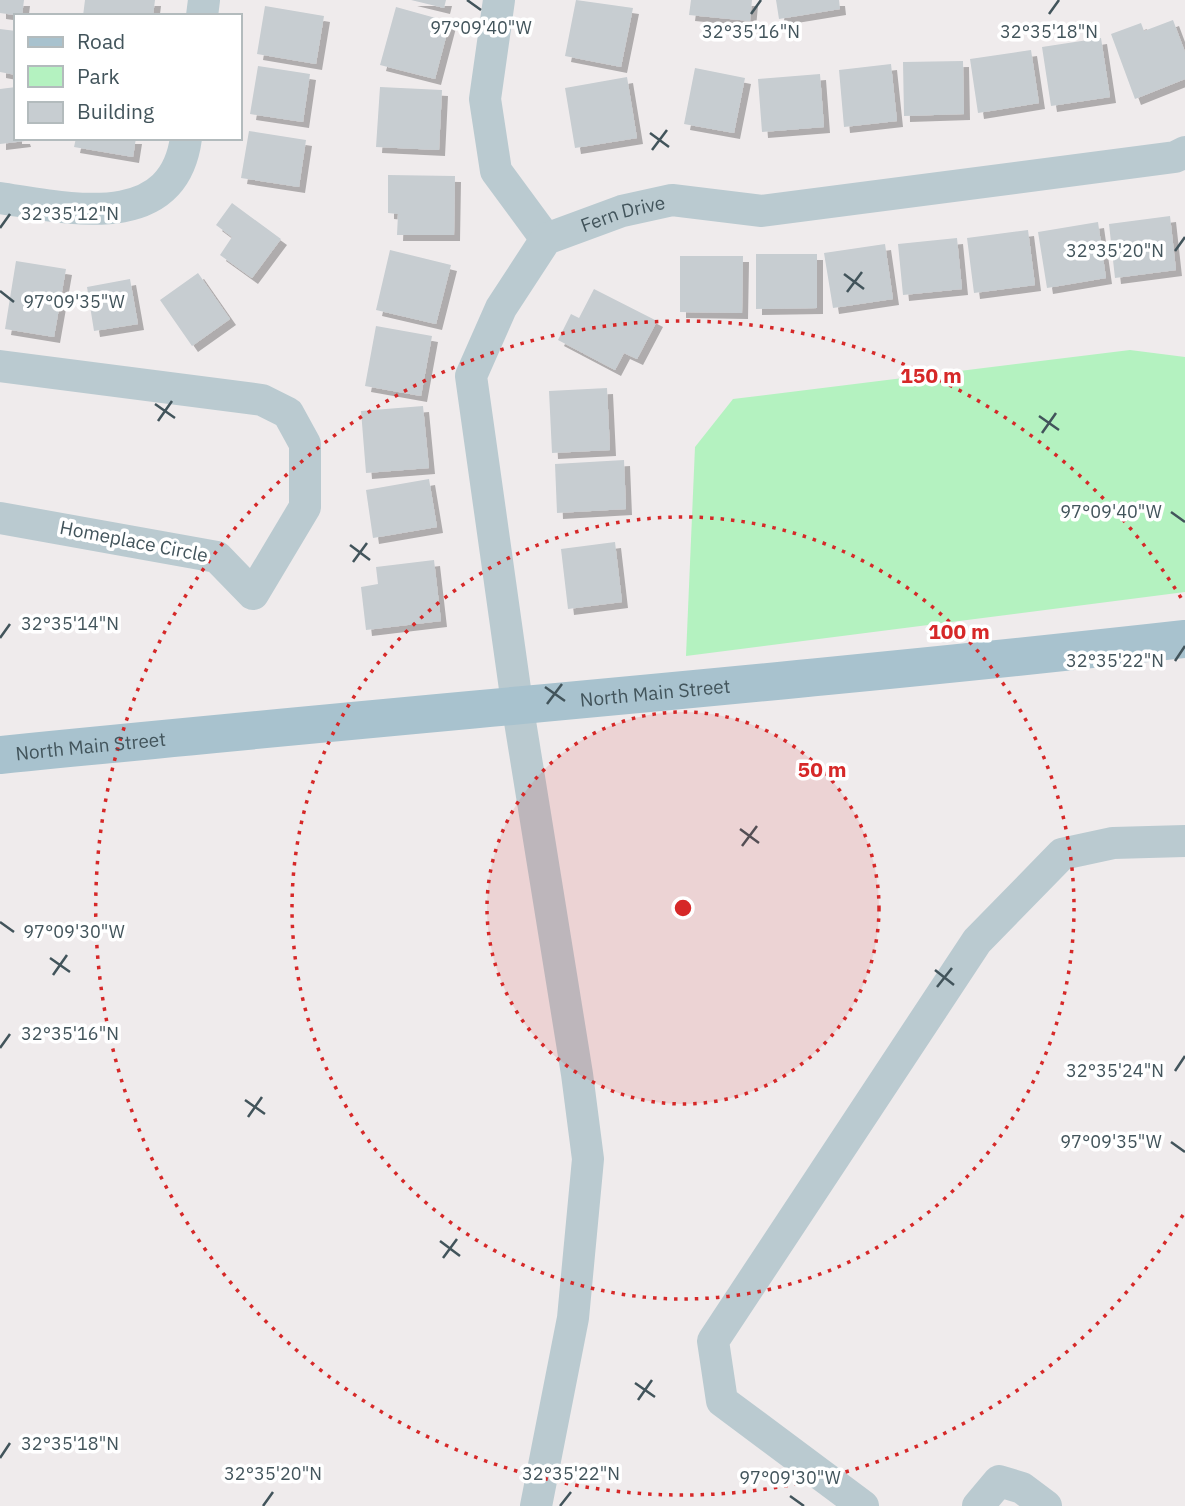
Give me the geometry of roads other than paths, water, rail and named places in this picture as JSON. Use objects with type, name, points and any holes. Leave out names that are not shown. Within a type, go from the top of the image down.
[{"type":"main road","name":"North Main Street","points":[[0,755],[517,703],[891,671],[1185,639]]},
{"type":"street","points":[[499,0],[485,99],[496,171],[546,239],[501,308],[471,376],[517,703],[577,1074],[588,1159],[573,1318],[536,1506]]},
{"type":"street","points":[[0,198],[93,211],[123,208],[164,189],[180,169],[186,140]]},
{"type":"street","name":"Fern Drive","points":[[546,239],[622,211],[672,200],[762,211],[1175,157],[1185,152]]},
{"type":"street","name":"Homeplace Circle","points":[[0,366],[262,400],[288,413],[305,444],[305,507],[253,594],[217,557],[0,518]]},
{"type":"street","points":[[863,1506],[722,1401],[713,1341],[977,941],[1062,854],[1113,843],[1185,841]]},
{"type":"street","points":[[978,1506],[999,1481],[1022,1488],[1046,1506]]}]
